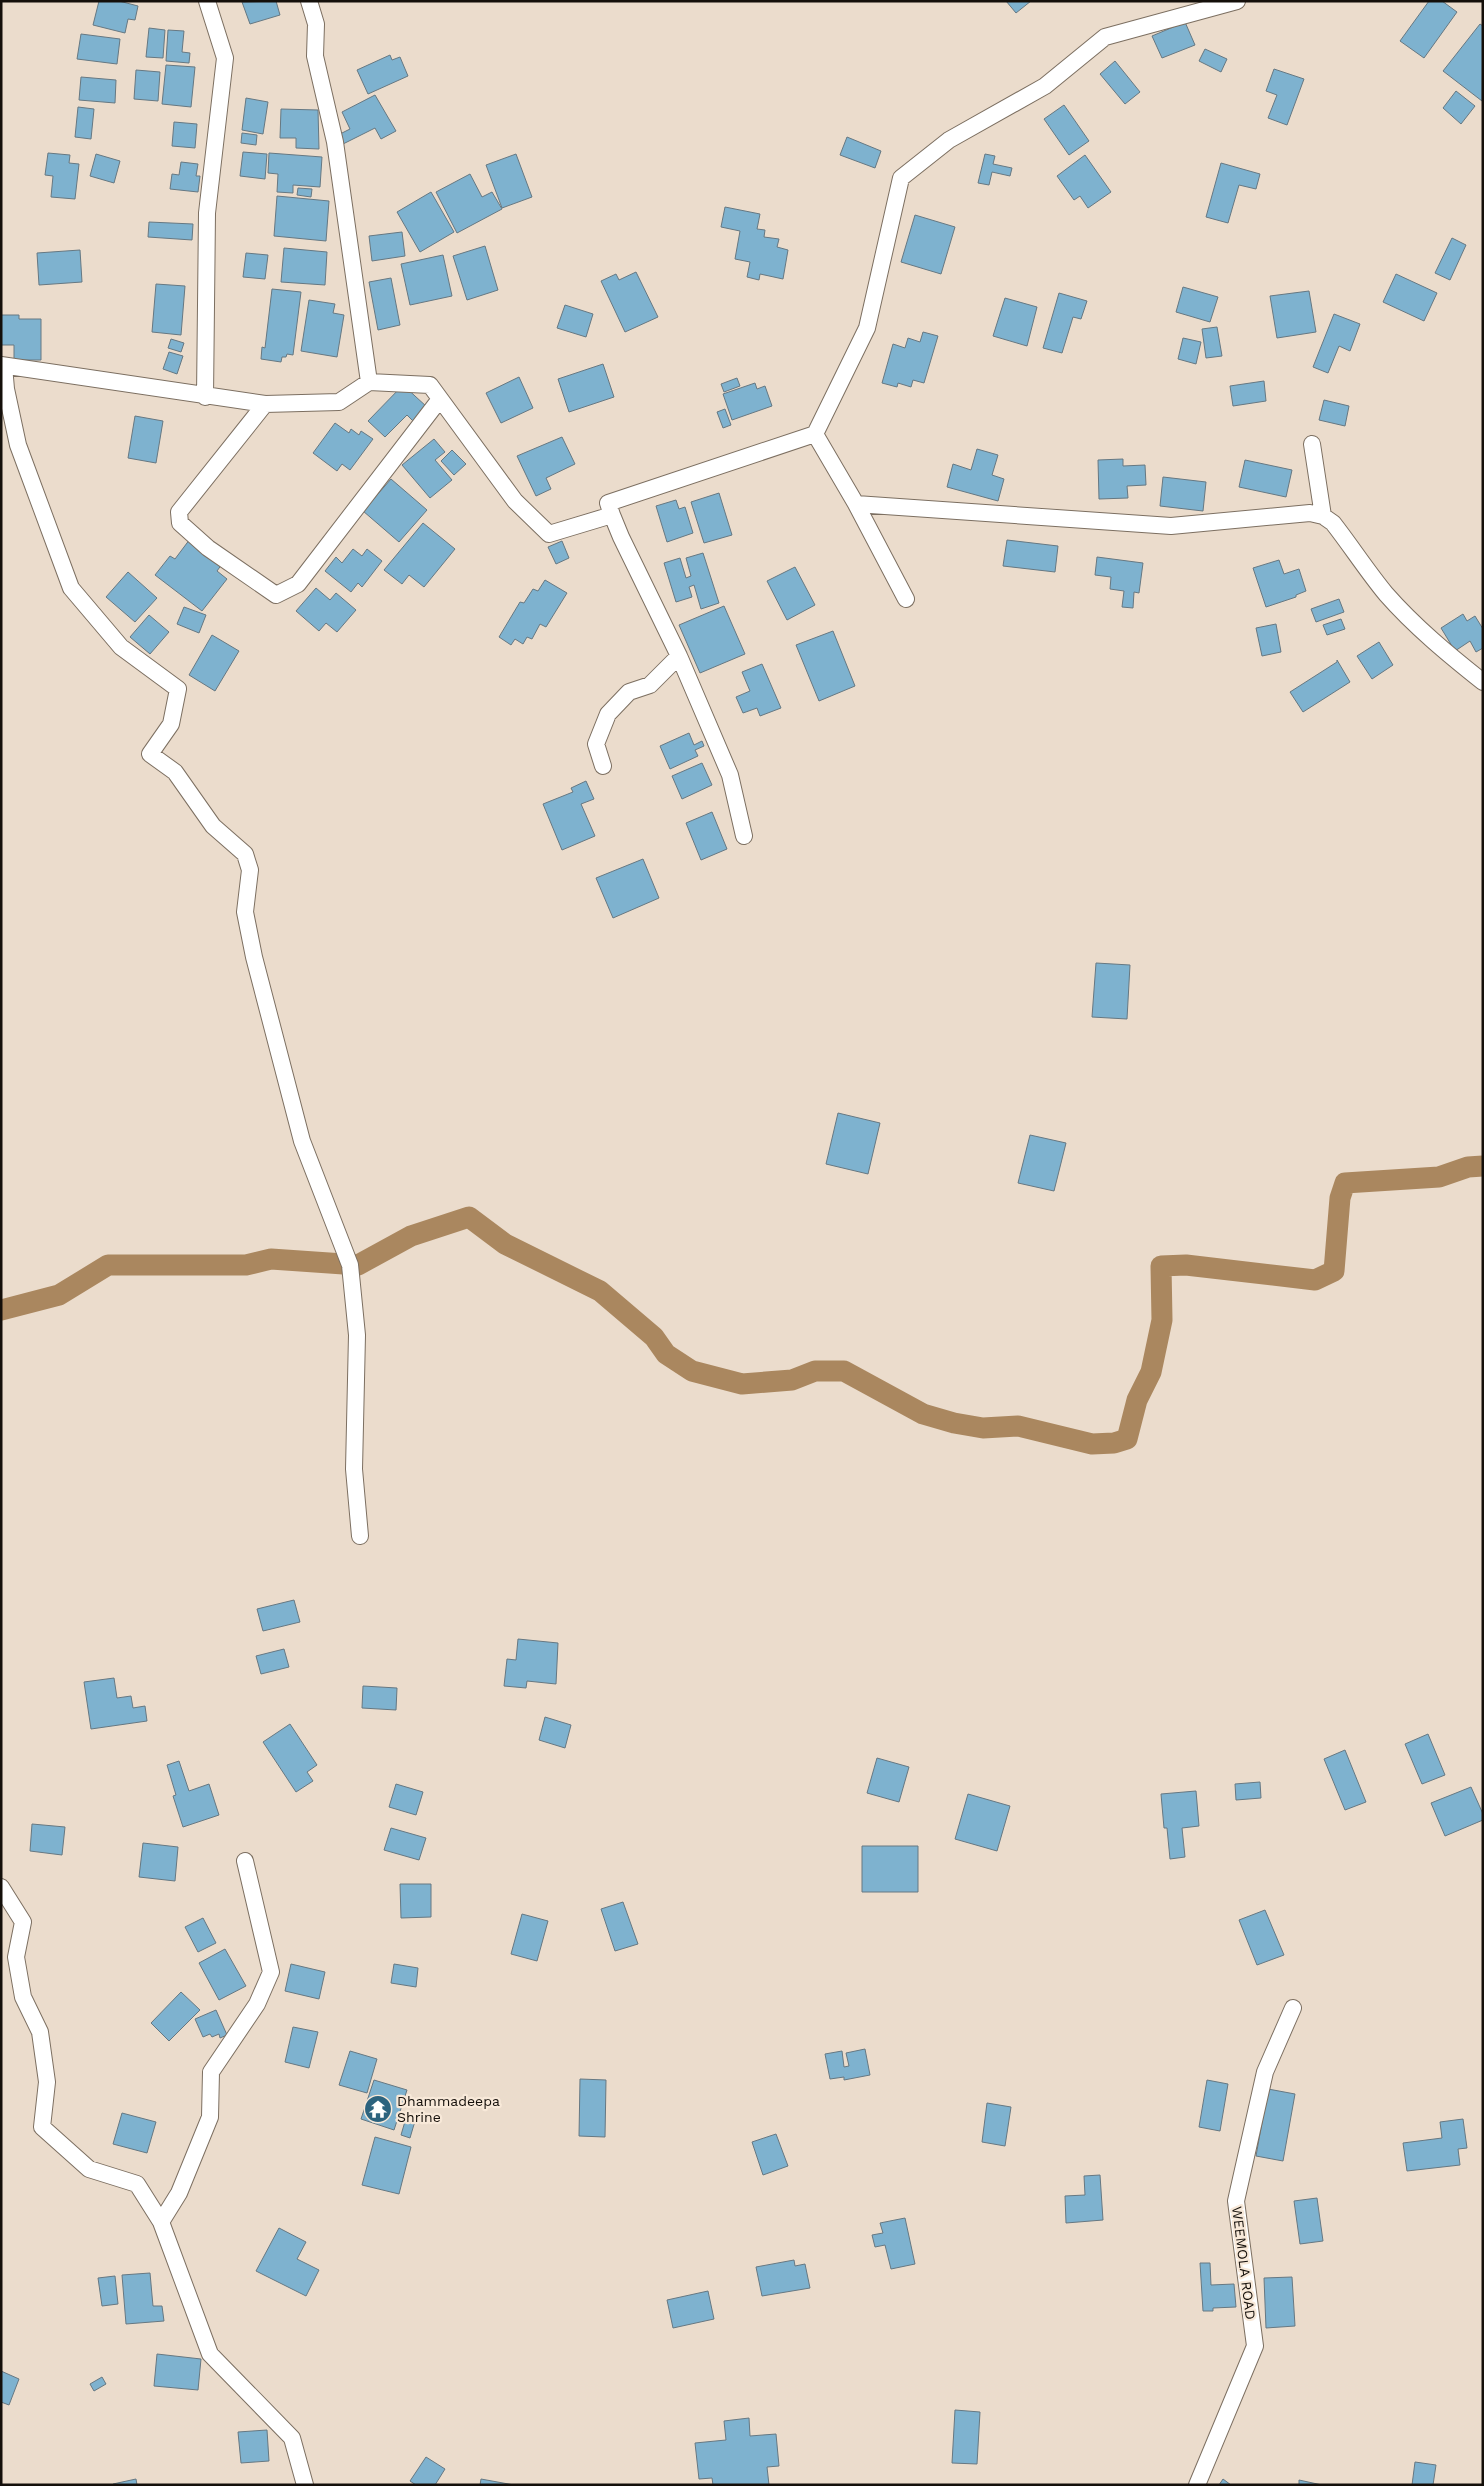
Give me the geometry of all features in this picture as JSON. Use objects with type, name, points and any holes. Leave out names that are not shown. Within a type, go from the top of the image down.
[{"type":"street","points":[[205,397],[207,212],[226,58],[207,1]]},
{"type":"street","points":[[309,1],[316,24],[315,56],[335,142],[370,382]]},
{"type":"street","points":[[744,836],[730,775],[679,656],[620,537],[608,502],[814,434],[868,328],[901,178],[949,140],[1045,86],[1105,37],[1237,1]]},
{"type":"street","points":[[360,1536],[354,1469],[358,1335],[350,1265],[302,1141],[254,957],[245,912],[250,870],[245,854],[213,826],[176,772],[150,754],[171,724],[178,689],[121,647],[72,588],[18,445],[3,365],[205,397],[265,404],[339,402],[370,382],[430,385],[515,501],[549,534],[612,515]]},
{"type":"street","points":[[265,404],[179,512],[180,523],[208,548],[276,595],[298,584],[440,399]]},
{"type":"street","points":[[814,434],[856,504],[906,599]]},
{"type":"street","points":[[1312,444],[1323,516]]},
{"type":"street","points":[[856,504],[1171,526],[1310,513],[1323,516],[1333,523],[1386,593],[1410,619],[1454,660],[1483,682]]},
{"type":"street","points":[[603,766],[596,744],[608,714],[628,692],[650,685],[679,656]]},
{"type":"street","points":[[161,2222],[179,2194],[210,2116],[211,2072],[257,2004],[271,1972],[245,1861]]},
{"type":"street","points":[[1,1886],[23,1922],[16,1957],[23,1997],[40,2032],[47,2082],[42,2127],[88,2169],[137,2184],[161,2222],[210,2354],[292,2438],[305,2485]]},
{"type":"street","name":"WEEMOLA ROAD","points":[[1197,2485],[1256,2346],[1236,2201],[1265,2072],[1293,2008]]},
{"type":"building","points":[[99,1],[119,1],[138,6],[135,20],[128,19],[125,33],[93,25]]},
{"type":"building","points":[[276,1],[280,15],[250,24],[242,2]]},
{"type":"building","points":[[1006,1],[1031,1],[1016,13]]},
{"type":"building","points":[[1429,1],[1442,1],[1457,12],[1424,58],[1400,41]]},
{"type":"building","points":[[1185,22],[1195,45],[1162,58],[1152,36]]},
{"type":"building","points":[[1480,24],[1483,26],[1482,101],[1443,71]]},
{"type":"building","points":[[149,28],[165,30],[163,58],[146,57]]},
{"type":"building","points":[[168,30],[184,31],[182,52],[190,53],[189,63],[166,61]]},
{"type":"building","points":[[81,34],[120,39],[117,64],[77,59]]},
{"type":"building","points":[[1205,49],[1227,59],[1221,72],[1199,61]]},
{"type":"building","points":[[390,55],[392,60],[400,57],[408,76],[368,94],[357,70]]},
{"type":"building","points":[[1115,61],[1140,92],[1125,104],[1100,74]]},
{"type":"building","points":[[166,65],[195,67],[191,107],[162,104]]},
{"type":"building","points":[[1274,69],[1304,79],[1287,125],[1268,118],[1277,95],[1266,91]]},
{"type":"building","points":[[136,70],[160,72],[158,101],[134,99]]},
{"type":"building","points":[[81,77],[116,80],[115,103],[79,100]]},
{"type":"building","points":[[1456,91],[1475,106],[1461,124],[1443,108]]},
{"type":"building","points":[[375,95],[396,131],[381,139],[375,128],[343,144],[338,135],[350,129],[342,112]]},
{"type":"building","points":[[246,98],[268,102],[263,134],[242,130]]},
{"type":"building","points":[[1064,105],[1089,141],[1069,155],[1044,119]]},
{"type":"building","points":[[78,107],[94,109],[91,139],[75,137]]},
{"type":"building","points":[[281,109],[318,110],[319,149],[296,148],[296,138],[280,138]]},
{"type":"building","points":[[174,122],[197,124],[195,148],[172,146]]},
{"type":"building","points":[[242,133],[257,135],[256,145],[241,143]]},
{"type":"building","points":[[847,137],[881,151],[875,168],[840,155]]},
{"type":"building","points":[[243,152],[267,154],[265,179],[240,176]]},
{"type":"building","points":[[48,153],[70,155],[69,163],[79,164],[75,199],[51,197],[53,176],[45,175]]},
{"type":"building","points":[[269,153],[322,157],[320,187],[293,185],[293,193],[277,192],[278,174],[268,173]]},
{"type":"building","points":[[96,154],[120,161],[114,183],[90,176]]},
{"type":"building","points":[[516,154],[532,197],[502,208],[486,165]]},
{"type":"building","points":[[985,154],[995,156],[993,164],[1012,168],[1010,176],[992,172],[989,185],[978,183]]},
{"type":"building","points":[[1085,155],[1111,192],[1088,208],[1080,196],[1074,200],[1057,176]]},
{"type":"building","points":[[181,162],[198,164],[196,176],[200,176],[198,192],[170,189],[172,174],[179,175]]},
{"type":"building","points":[[1221,163],[1260,174],[1256,189],[1239,185],[1228,223],[1206,217]]},
{"type":"building","points":[[470,174],[482,197],[492,192],[502,209],[457,233],[436,192]]},
{"type":"building","points":[[298,188],[312,189],[311,197],[297,195]]},
{"type":"building","points":[[431,192],[454,232],[420,252],[397,212]]},
{"type":"building","points":[[277,196],[329,201],[326,241],[274,236]]},
{"type":"building","points":[[725,207],[760,214],[757,229],[765,230],[764,237],[779,239],[777,247],[788,250],[783,279],[760,274],[759,280],[747,277],[750,262],[735,259],[740,231],[721,227]]},
{"type":"building","points":[[915,215],[955,227],[941,274],[901,262]]},
{"type":"building","points":[[149,222],[193,224],[192,240],[148,237]]},
{"type":"building","points":[[402,232],[405,256],[372,261],[369,236]]},
{"type":"building","points":[[1452,238],[1466,245],[1450,280],[1435,273]]},
{"type":"building","points":[[485,246],[498,290],[467,300],[453,256]]},
{"type":"building","points":[[284,248],[327,252],[325,285],[281,282]]},
{"type":"building","points":[[80,250],[82,282],[39,285],[37,253]]},
{"type":"building","points":[[246,253],[268,255],[265,279],[243,277]]},
{"type":"building","points":[[443,255],[452,296],[410,305],[401,264]]},
{"type":"building","points":[[636,272],[658,317],[625,332],[601,281],[616,274],[619,280]]},
{"type":"building","points":[[1396,274],[1437,293],[1424,321],[1383,302]]},
{"type":"building","points":[[391,278],[400,325],[378,330],[369,282]]},
{"type":"building","points":[[156,284],[185,286],[181,335],[152,332]]},
{"type":"building","points":[[1183,287],[1218,297],[1210,322],[1176,312]]},
{"type":"building","points":[[272,289],[301,292],[293,355],[287,354],[286,357],[282,357],[281,362],[261,359],[262,347],[265,348]]},
{"type":"building","points":[[1309,291],[1316,332],[1277,338],[1270,296]]},
{"type":"building","points":[[1059,293],[1087,301],[1081,319],[1073,317],[1062,353],[1043,348]]},
{"type":"building","points":[[1005,298],[1037,307],[1027,346],[993,336]]},
{"type":"building","points":[[309,300],[335,304],[333,313],[344,315],[337,357],[301,351]]},
{"type":"building","points":[[565,305],[593,314],[586,337],[557,328]]},
{"type":"building","points":[[1334,314],[1360,324],[1350,351],[1339,346],[1328,373],[1313,367]]},
{"type":"building","points":[[1,315],[19,315],[19,319],[41,319],[41,360],[14,360],[14,345],[1,345]]},
{"type":"building","points":[[1217,327],[1222,356],[1206,358],[1202,329]]},
{"type":"building","points":[[923,332],[938,336],[924,383],[913,380],[911,387],[898,383],[897,387],[882,383],[893,344],[905,348],[908,338],[920,342]]},
{"type":"building","points":[[1183,338],[1201,342],[1196,364],[1178,359]]},
{"type":"building","points":[[171,339],[184,343],[181,352],[168,348]]},
{"type":"building","points":[[169,352],[183,356],[177,374],[163,369]]},
{"type":"building","points":[[603,364],[614,397],[569,412],[558,379]]},
{"type":"building","points":[[519,377],[533,408],[501,423],[486,393]]},
{"type":"building","points":[[737,378],[740,386],[724,392],[721,384]]},
{"type":"building","points":[[1264,381],[1266,401],[1233,406],[1230,386]]},
{"type":"building","points":[[755,383],[757,389],[765,386],[772,406],[732,420],[723,394]]},
{"type":"building","points":[[403,385],[427,407],[413,421],[407,415],[385,437],[368,421]]},
{"type":"building","points":[[1324,400],[1349,406],[1345,426],[1319,420]]},
{"type":"building","points":[[725,409],[731,425],[723,428],[717,412]]},
{"type":"building","points":[[135,416],[163,421],[156,463],[128,458]]},
{"type":"building","points":[[335,423],[349,433],[351,429],[359,435],[361,431],[373,439],[350,470],[342,464],[337,471],[313,453]]},
{"type":"building","points":[[562,437],[575,464],[546,478],[551,489],[536,496],[517,456]]},
{"type":"building","points":[[434,439],[445,452],[435,460],[452,480],[430,498],[402,465]]},
{"type":"building","points":[[977,449],[998,455],[992,475],[1004,479],[998,501],[947,487],[953,464],[971,470]]},
{"type":"building","points":[[452,450],[466,464],[454,475],[441,461]]},
{"type":"building","points":[[1123,459],[1123,466],[1145,465],[1146,485],[1127,486],[1128,498],[1099,499],[1098,460]]},
{"type":"building","points":[[1245,460],[1292,470],[1286,497],[1239,487]]},
{"type":"building","points":[[1163,477],[1206,482],[1203,511],[1160,506]]},
{"type":"building","points":[[391,479],[427,510],[399,542],[363,511]]},
{"type":"building","points":[[719,493],[732,535],[704,543],[691,502]]},
{"type":"building","points":[[676,500],[679,509],[685,507],[693,533],[667,542],[656,506]]},
{"type":"building","points":[[423,523],[455,549],[424,587],[409,575],[402,584],[384,570]]},
{"type":"building","points":[[190,539],[222,564],[217,571],[227,579],[202,611],[155,575],[170,556],[175,559]]},
{"type":"building","points":[[1007,540],[1058,546],[1055,572],[1003,566]]},
{"type":"building","points":[[562,541],[569,558],[556,564],[548,547]]},
{"type":"building","points":[[353,549],[362,556],[367,549],[382,561],[362,587],[358,583],[351,592],[325,571],[336,557],[342,563]]},
{"type":"building","points":[[703,553],[719,603],[701,609],[694,585],[689,587],[692,597],[676,602],[664,563],[680,558],[686,578],[691,576],[686,558]]},
{"type":"building","points":[[1097,557],[1143,563],[1139,593],[1134,592],[1133,608],[1122,607],[1124,591],[1110,589],[1111,577],[1095,575]]},
{"type":"building","points":[[1279,560],[1284,574],[1299,569],[1306,591],[1296,595],[1296,597],[1266,607],[1253,568]]},
{"type":"building","points":[[795,567],[815,605],[787,620],[767,581]]},
{"type":"building","points":[[128,572],[157,598],[135,622],[106,597]]},
{"type":"building","points":[[545,580],[567,593],[546,627],[540,624],[532,639],[527,637],[523,644],[515,639],[511,645],[499,637],[520,602],[524,603],[533,589],[538,591]]},
{"type":"building","points":[[316,588],[330,600],[336,593],[356,610],[337,632],[326,623],[319,631],[296,611]]},
{"type":"building","points":[[1339,599],[1344,612],[1316,622],[1311,609]]},
{"type":"building","points":[[724,606],[745,654],[700,673],[679,625]]},
{"type":"building","points":[[184,607],[206,615],[199,633],[177,624]]},
{"type":"building","points":[[1463,614],[1467,621],[1475,616],[1483,629],[1483,648],[1476,652],[1470,641],[1455,651],[1441,628]]},
{"type":"building","points":[[149,615],[169,632],[150,654],[130,637]]},
{"type":"building","points":[[1341,619],[1345,629],[1327,635],[1323,625]]},
{"type":"building","points":[[1276,624],[1281,652],[1262,656],[1256,628]]},
{"type":"building","points":[[833,631],[855,686],[819,701],[796,645]]},
{"type":"building","points":[[212,635],[239,651],[215,691],[189,675]]},
{"type":"building","points":[[1379,642],[1393,665],[1372,679],[1357,656]]},
{"type":"building","points":[[1337,660],[1350,682],[1303,712],[1290,692],[1337,662]]},
{"type":"building","points":[[762,664],[781,708],[760,716],[757,708],[743,713],[736,697],[750,691],[742,672]]},
{"type":"building","points":[[689,733],[694,745],[702,741],[704,746],[695,750],[698,756],[670,769],[660,746]]},
{"type":"building","points":[[702,763],[712,785],[682,799],[672,776]]},
{"type":"building","points":[[586,781],[594,799],[581,804],[595,836],[562,850],[543,804],[573,792],[571,788]]},
{"type":"building","points":[[712,812],[727,849],[701,860],[686,823]]},
{"type":"building","points":[[643,859],[659,898],[613,918],[596,878]]},
{"type":"building","points":[[1096,963],[1130,965],[1127,1019],[1092,1017]]},
{"type":"building","points":[[838,1113],[880,1123],[868,1174],[826,1164]]},
{"type":"building","points":[[1030,1135],[1066,1143],[1054,1191],[1018,1183]]},
{"type":"building","points":[[294,1600],[300,1622],[263,1631],[257,1609]]},
{"type":"building","points":[[518,1639],[558,1643],[556,1684],[527,1681],[526,1688],[504,1686],[507,1659],[516,1660]]},
{"type":"building","points":[[284,1649],[289,1667],[261,1674],[256,1656]]},
{"type":"building","points":[[114,1678],[117,1698],[131,1696],[133,1708],[145,1706],[147,1721],[91,1729],[84,1682]]},
{"type":"building","points":[[363,1686],[397,1688],[396,1710],[362,1708]]},
{"type":"building","points":[[545,1717],[571,1725],[565,1748],[539,1740]]},
{"type":"building","points":[[290,1724],[317,1765],[307,1772],[313,1781],[296,1792],[263,1742]]},
{"type":"building","points":[[1428,1734],[1445,1775],[1422,1784],[1405,1744]]},
{"type":"building","points":[[1345,1750],[1366,1802],[1345,1810],[1324,1759]]},
{"type":"building","points":[[877,1758],[909,1767],[899,1802],[867,1793]]},
{"type":"building","points":[[179,1761],[189,1791],[209,1784],[219,1815],[183,1827],[173,1796],[176,1795],[167,1765]]},
{"type":"building","points":[[1260,1782],[1261,1798],[1236,1800],[1235,1784]]},
{"type":"building","points":[[396,1784],[423,1792],[416,1815],[389,1807]]},
{"type":"building","points":[[1471,1787],[1483,1814],[1483,1820],[1445,1836],[1431,1803]]},
{"type":"building","points":[[1196,1791],[1199,1826],[1182,1828],[1185,1857],[1170,1859],[1167,1828],[1164,1828],[1161,1794]]},
{"type":"building","points":[[968,1794],[1010,1806],[997,1851],[955,1839]]},
{"type":"building","points":[[32,1824],[65,1827],[62,1855],[30,1851]]},
{"type":"building","points":[[391,1828],[426,1838],[419,1860],[384,1850]]},
{"type":"building","points":[[143,1843],[178,1847],[175,1881],[139,1877]]},
{"type":"building","points":[[862,1846],[918,1846],[918,1892],[862,1892]]},
{"type":"building","points":[[400,1884],[431,1884],[431,1917],[401,1918]]},
{"type":"building","points":[[623,1902],[638,1944],[615,1951],[601,1909]]},
{"type":"building","points":[[1265,1910],[1284,1955],[1257,1965],[1239,1920]]},
{"type":"building","points":[[522,1914],[548,1921],[537,1961],[511,1954]]},
{"type":"building","points":[[203,1918],[216,1943],[198,1952],[185,1927]]},
{"type":"building","points":[[225,1949],[246,1986],[219,2000],[199,1963]]},
{"type":"building","points":[[291,1964],[325,1972],[319,1999],[285,1991]]},
{"type":"building","points":[[394,1964],[418,1968],[416,1987],[391,1983]]},
{"type":"building","points":[[181,1992],[200,2010],[169,2041],[151,2023]]},
{"type":"building","points":[[216,2010],[227,2035],[220,2038],[219,2034],[212,2037],[210,2034],[203,2037],[195,2019]]},
{"type":"building","points":[[293,2027],[318,2032],[309,2068],[285,2062]]},
{"type":"building","points":[[865,2049],[870,2075],[844,2080],[844,2077],[830,2079],[825,2054],[842,2051],[844,2067],[849,2066],[846,2053]]},
{"type":"building","points":[[350,2051],[377,2059],[367,2093],[339,2085]]},
{"type":"building","points":[[580,2079],[606,2080],[605,2137],[579,2136]]},
{"type":"building","points":[[374,2080],[407,2090],[394,2130],[361,2119]]},
{"type":"building","points":[[1207,2080],[1228,2084],[1220,2131],[1199,2127]]},
{"type":"building","points":[[1268,2089],[1295,2094],[1283,2161],[1256,2156]]},
{"type":"building","points":[[987,2103],[1011,2107],[1005,2146],[982,2142]]},
{"type":"building","points":[[122,2113],[156,2122],[147,2153],[113,2144]]},
{"type":"building","points":[[406,2118],[415,2121],[410,2138],[401,2135]]},
{"type":"building","points":[[1463,2119],[1467,2148],[1458,2149],[1460,2165],[1407,2171],[1403,2143],[1442,2138],[1440,2122]]},
{"type":"building","points":[[776,2134],[788,2166],[763,2175],[752,2142]]},
{"type":"building","points":[[375,2137],[411,2147],[399,2194],[362,2185]]},
{"type":"building","points":[[1100,2175],[1103,2220],[1066,2223],[1065,2196],[1085,2195],[1084,2176]]},
{"type":"building","points":[[1317,2198],[1323,2241],[1300,2244],[1294,2201]]},
{"type":"building","points":[[905,2218],[915,2264],[891,2269],[885,2245],[875,2247],[872,2235],[883,2233],[880,2223]]},
{"type":"building","points":[[279,2228],[306,2242],[297,2259],[319,2270],[306,2296],[256,2271]]},
{"type":"building","points":[[794,2260],[795,2266],[805,2264],[810,2288],[762,2296],[756,2267]]},
{"type":"building","points":[[1200,2263],[1210,2263],[1211,2285],[1234,2284],[1236,2307],[1213,2308],[1213,2311],[1203,2311]]},
{"type":"building","points":[[150,2273],[153,2306],[162,2306],[164,2321],[126,2324],[122,2275]]},
{"type":"building","points":[[115,2276],[118,2304],[102,2306],[98,2278]]},
{"type":"building","points":[[1292,2277],[1295,2326],[1266,2328],[1264,2278]]},
{"type":"building","points":[[708,2291],[714,2319],[673,2328],[667,2300]]},
{"type":"building","points":[[157,2354],[201,2359],[198,2390],[154,2386]]},
{"type":"building","points":[[1,2371],[19,2379],[9,2405],[1,2402]]},
{"type":"building","points":[[102,2377],[106,2384],[94,2391],[90,2384]]},
{"type":"building","points":[[955,2410],[980,2412],[977,2464],[952,2463]]},
{"type":"building","points":[[749,2418],[750,2436],[776,2434],[779,2466],[767,2467],[769,2485],[713,2485],[712,2478],[699,2479],[695,2443],[726,2440],[724,2421]]},
{"type":"building","points":[[267,2430],[269,2461],[241,2463],[238,2432]]},
{"type":"building","points":[[426,2457],[445,2469],[435,2485],[416,2485],[410,2481]]},
{"type":"building","points":[[1415,2462],[1436,2465],[1433,2485],[1412,2485]]},
{"type":"building","points":[[136,2479],[137,2485],[113,2484]]},
{"type":"building","points":[[481,2479],[514,2485],[480,2485]]},
{"type":"building","points":[[1223,2479],[1231,2485],[1219,2485]]},
{"type":"building","points":[[1299,2480],[1322,2485],[1299,2485]]},
{"type":"waterway","points":[[1,1310],[59,1295],[108,1265],[246,1265],[271,1259],[358,1265],[411,1236],[469,1217],[505,1244],[600,1291],[654,1337],[666,1354],[692,1371],[742,1384],[792,1380],[815,1371],[844,1371],[923,1414],[954,1423],[983,1428],[1018,1426],[1092,1444],[1114,1443],[1127,1439],[1137,1400],[1151,1372],[1162,1320],[1161,1266],[1186,1265],[1315,1280],[1334,1271],[1340,1198],[1345,1183],[1439,1177],[1468,1167],[1483,1166]]},
{"type":"place","name":"Dhammadeepa Shrine","points":[[378,2109]]}]
